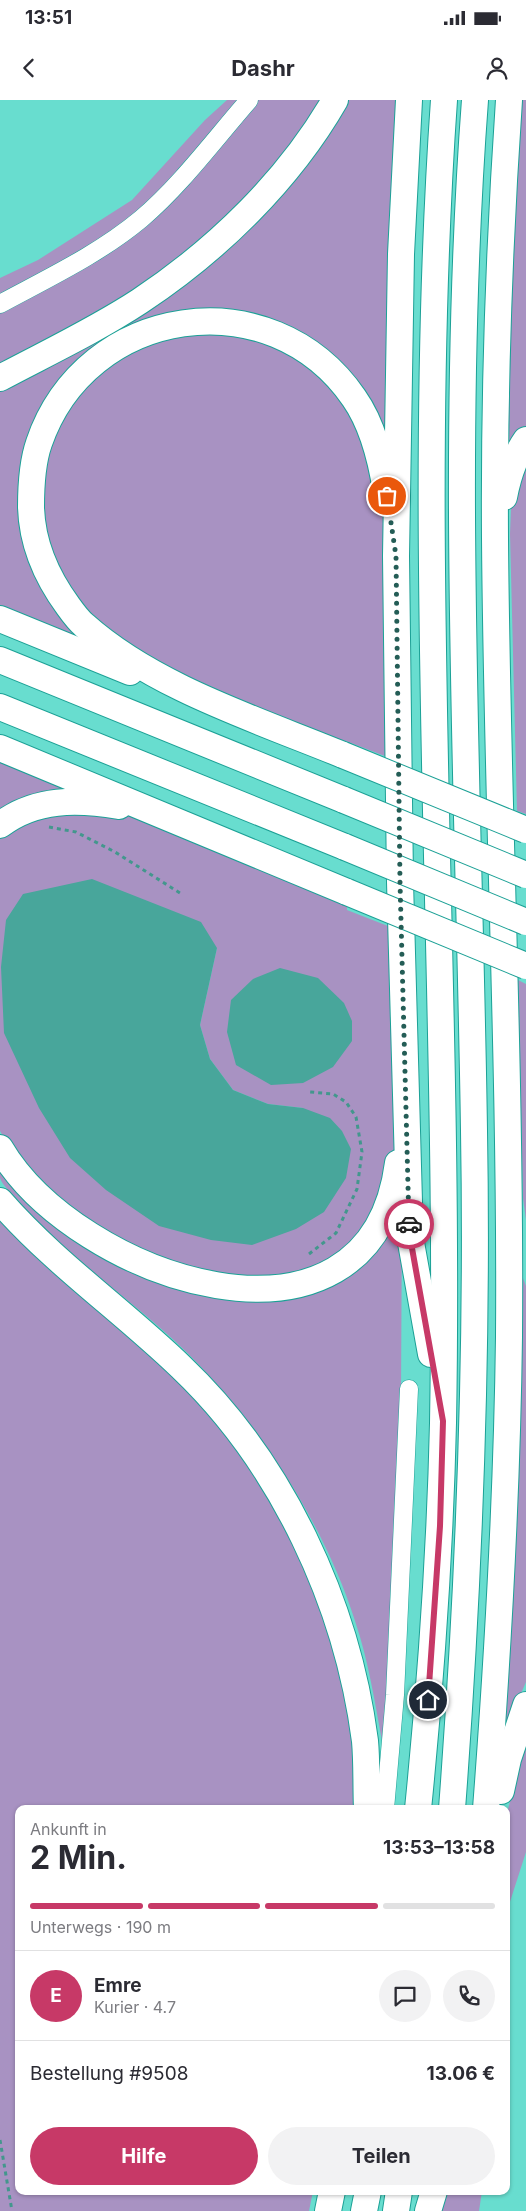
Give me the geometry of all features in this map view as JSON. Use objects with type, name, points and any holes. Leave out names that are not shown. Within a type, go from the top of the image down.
[{"type":"highway","points":[[0,378],[140,301],[185,269],[219,240],[255,204],[294,160],[335,100]]},
{"type":"highway","points":[[409,100],[401,254],[396,556],[405,1098],[410,1237],[443,1421]]},
{"type":"highway","points":[[418,1805],[435,1603],[443,1421],[442,1136],[432,653],[431,444],[435,256],[444,100]]},
{"type":"highway","points":[[452,1805],[467,1605],[475,1336],[474,1134],[464,642],[463,443],[467,257],[475,100]]},
{"type":"highway","points":[[486,1805],[504,1528],[509,1337],[507,1135],[495,539],[500,259],[509,100]]},
{"type":"highway","points":[[196,696],[118,652],[82,624],[60,595],[42,563],[32,525],[31,481],[38,444],[56,406],[79,377],[100,357],[131,338],[163,327],[196,321],[253,326],[282,337],[310,354],[333,372],[354,399],[370,429],[383,469],[396,556]]},
{"type":"highway","points":[[495,539],[508,478],[518,450],[526,440]]},
{"type":"highway","points":[[0,619],[159,684],[196,696],[526,830]]},
{"type":"highway","points":[[0,660],[526,875]]},
{"type":"highway","points":[[0,707],[526,922]]},
{"type":"highway","points":[[0,748],[86,783],[152,813],[526,966]]},
{"type":"highway","points":[[0,825],[20,812],[37,806],[61,802],[101,803],[152,813]]},
{"type":"highway","points":[[0,1148],[34,1191],[68,1221],[103,1245],[168,1274],[200,1283],[232,1287],[270,1288],[299,1284],[322,1277],[342,1266],[360,1251],[378,1227],[395,1181],[405,1098]]},
{"type":"highway","points":[[507,1135],[526,1255]]},
{"type":"highway","points":[[0,1200],[19,1222],[74,1274],[183,1368],[218,1406],[256,1456],[282,1496],[326,1586],[343,1635],[356,1688],[365,1742],[367,1805]]},
{"type":"highway","points":[[497,1805],[508,1759],[526,1705]]},
{"type":"highway","points":[[328,2211],[331,2195]]},
{"type":"highway","points":[[364,2211],[367,2195]]},
{"type":"highway","points":[[396,2211],[398,2195]]},
{"type":"highway","points":[[428,2211],[433,2195]]},
{"type":"street","points":[[0,304],[99,249],[139,220],[164,198],[248,100]]},
{"type":"street","points":[[385,1805],[395,1695],[409,1389]]},
{"type":"path","points":[[45,826],[76,832],[115,852],[180,893]]},
{"type":"path","points":[[305,1258],[336,1232],[357,1189],[362,1152],[356,1117],[346,1102],[333,1094],[310,1092]]},
{"type":"path","points":[[0,2140],[12,2211]]},
{"type":"shaded area","points":[[227,100],[243,100],[131,221],[0,298],[0,278],[38,260],[132,200],[205,120]]},
{"type":"shaded area","points":[[254,100],[324,100],[303,133],[227,220],[122,301],[0,367],[0,310],[101,253]]},
{"type":"shaded area","points":[[348,100],[401,100],[392,449],[266,322],[105,345],[23,496],[99,650],[0,614],[0,387],[98,338]]},
{"type":"shaded area","points":[[518,100],[526,100],[526,427],[507,460],[504,419]]},
{"type":"shaded area","points":[[202,329],[281,345],[346,398],[379,479],[384,521],[390,758],[343,740],[343,742],[175,675],[137,655],[77,607],[41,526],[42,465],[62,410],[124,351]]},
{"type":"shaded area","points":[[526,454],[526,814],[517,811],[510,534],[511,507]]},
{"type":"shaded area","points":[[0,754],[83,791],[0,816]]},
{"type":"shaded area","points":[[44,811],[125,814],[347,905],[347,910],[393,928],[394,1156],[381,1209],[329,1265],[259,1281],[163,1263],[73,1213],[6,1142],[0,1131],[0,834]],"holes":[[[217,948],[200,1025],[210,1059],[233,1090],[268,1104],[303,1108],[39,1108]]]},
{"type":"shaded area","points":[[518,980],[526,984],[526,1220],[523,1198]]},
{"type":"shaded area","points":[[0,1163],[89,1246],[275,1295],[387,1230],[402,1204],[401,1399],[391,1643],[383,1746],[364,1652],[343,1587],[311,1519],[271,1454],[225,1394],[179,1345],[60,1244],[38,1222],[3,1183],[0,1178]]},
{"type":"shaded area","points":[[0,1212],[153,1350],[245,1452],[304,1555],[347,1681],[362,1805],[15,1805],[15,2195],[312,2195],[309,2211],[0,2211]]},
{"type":"shaded area","points":[[518,1265],[526,1286],[526,1682],[509,1721],[502,1720]]},
{"type":"shaded area","points":[[526,1739],[526,1852],[510,1902],[510,1805]]},
{"type":"shaded area","points":[[444,2195],[481,2195],[479,2211],[441,2211]]},
{"type":"water","points":[[92,879],[201,922],[217,948],[200,1025],[210,1059],[233,1090],[268,1104],[303,1108],[330,1118],[342,1131],[351,1149],[346,1178],[324,1212],[296,1229],[252,1245],[211,1240],[159,1226],[106,1190],[70,1158],[39,1108],[4,1033],[1,967],[6,920],[23,894]]},
{"type":"water","points":[[280,968],[318,978],[344,1003],[352,1021],[352,1041],[333,1067],[303,1083],[271,1085],[236,1065],[227,1032],[231,1000],[253,979]]},
{"type":"way so far","points":[[387,496],[396,556],[400,882],[409,1224]]},
{"type":"route","points":[[409,1224],[443,1421],[440,1526],[428,1700]]}]
